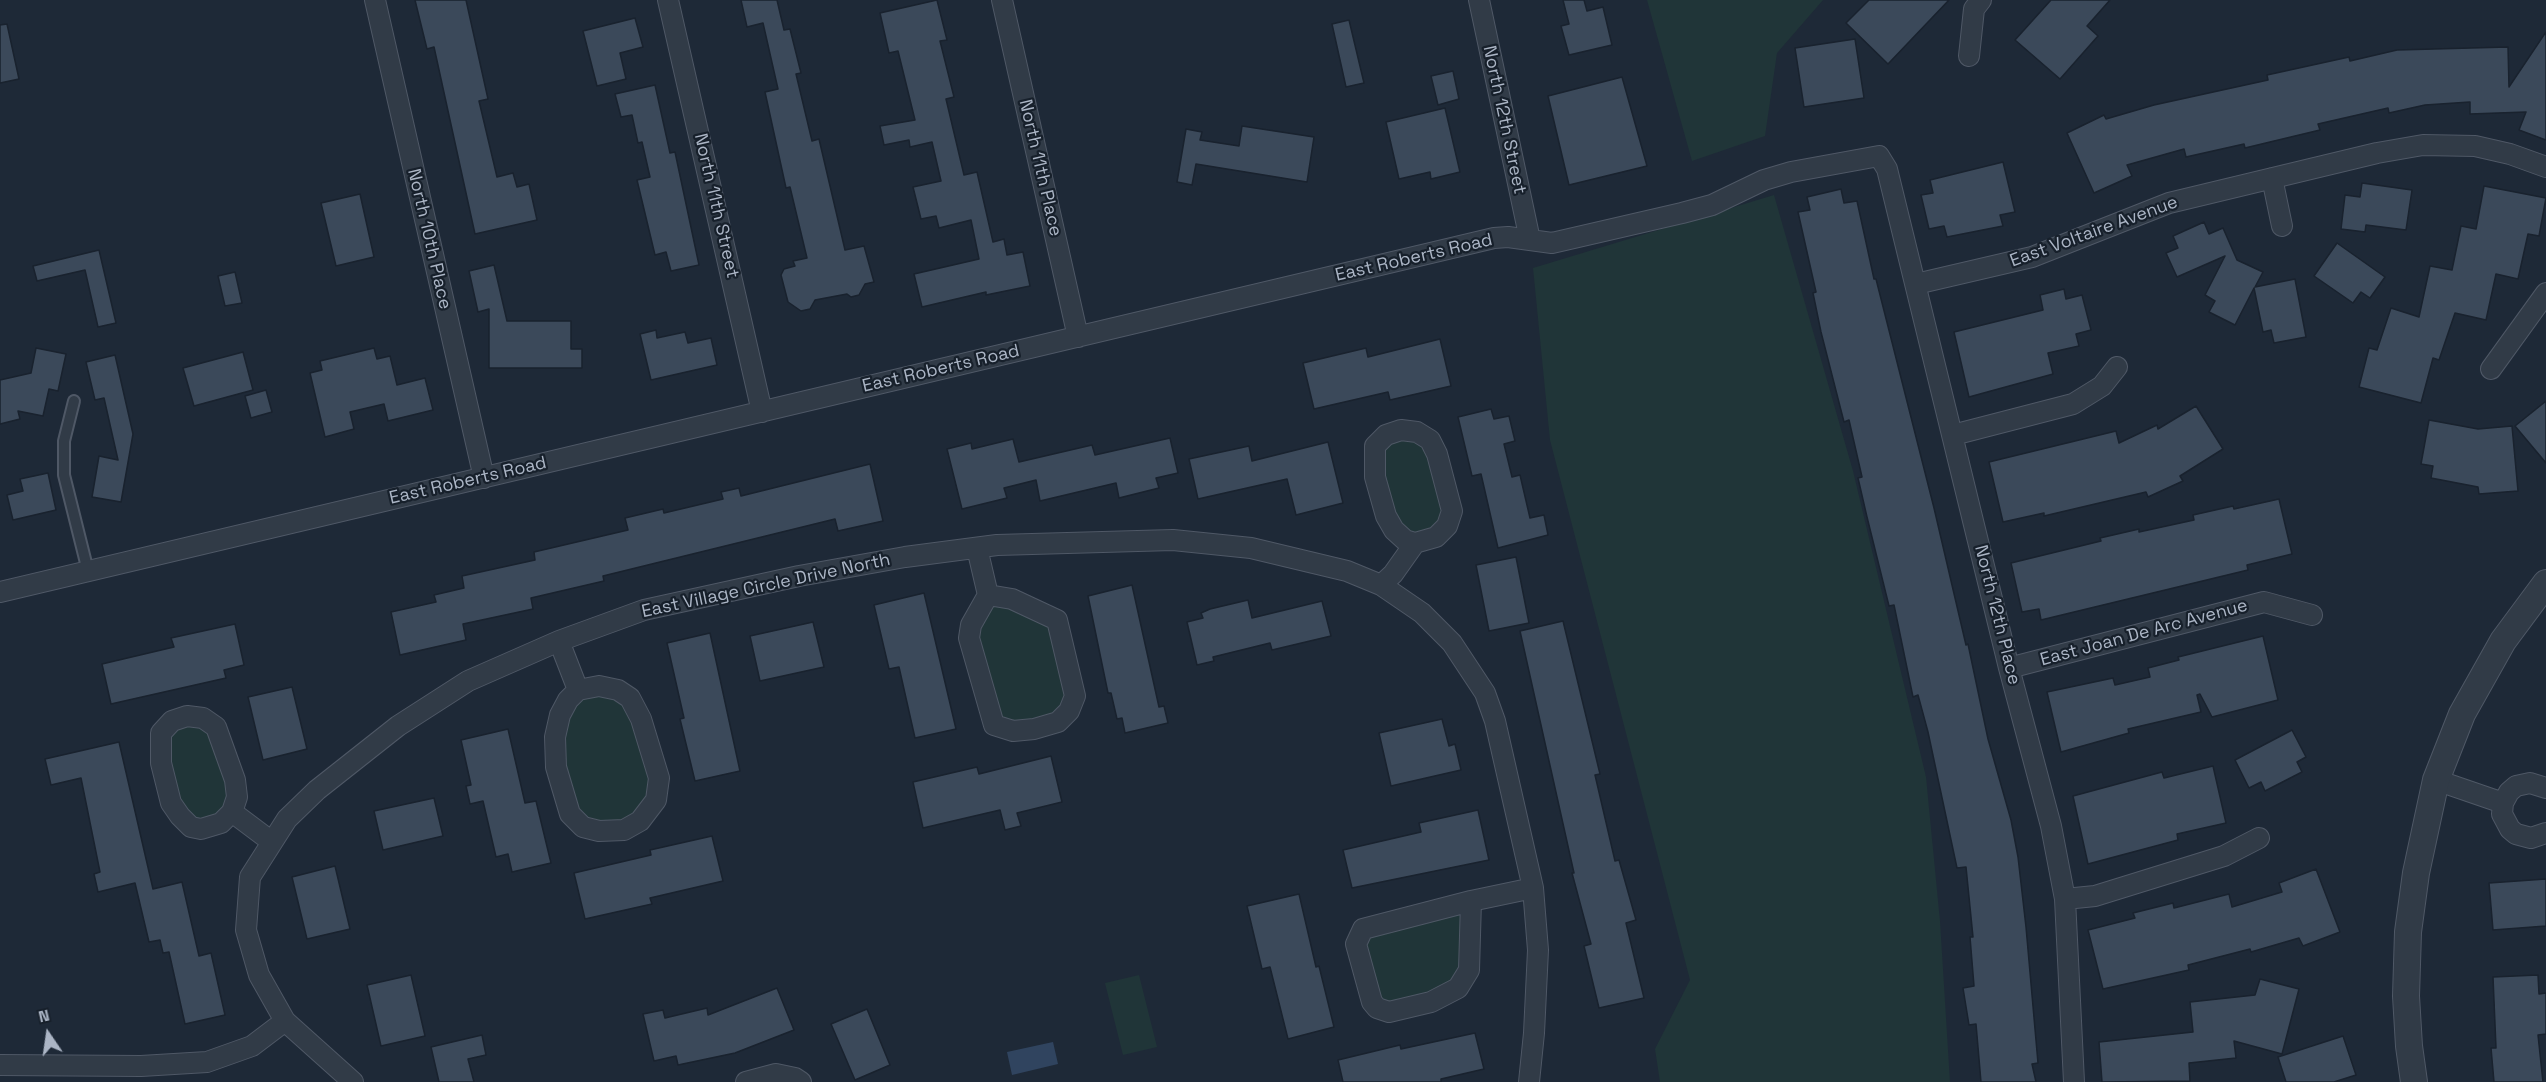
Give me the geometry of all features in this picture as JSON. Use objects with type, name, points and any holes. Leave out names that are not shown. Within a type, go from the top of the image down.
[{"type":"street","name":"North 10th Place","points":[[375,0],[484,478]]},
{"type":"street","name":"North 11th Street","points":[[668,0],[762,412]]},
{"type":"street","name":"North 11th Place","points":[[1002,0],[1078,337]]},
{"type":"street","name":"North 12th Street","points":[[1479,0],[1530,240]]},
{"type":"street","points":[[1969,56],[1974,9],[1981,0]]},
{"type":"street","name":"East Voltaire Avenue","points":[[1916,284],[2032,257],[2169,203],[2377,153],[2423,145],[2475,146],[2510,154],[2546,167]]},
{"type":"street","name":"East Roberts Road","points":[[0,592],[1494,238],[1552,243],[1682,213],[1712,205],[1764,180],[1791,172],[1879,156]]},
{"type":"street","name":"North 12th Place","points":[[1879,156],[1887,169],[2009,668],[2051,826],[2065,899],[2074,1082]]},
{"type":"street","points":[[2272,178],[2282,226]]},
{"type":"street","points":[[2491,369],[2546,293]]},
{"type":"street","points":[[1953,435],[2073,404],[2102,386],[2117,367]]},
{"type":"street","points":[[1381,585],[1394,574],[1415,543],[1436,537],[1447,526],[1452,511],[1437,454],[1430,440],[1417,432],[1401,430],[1386,435],[1375,446],[1375,477],[1386,516],[1394,530],[1405,540],[1415,543]]},
{"type":"street","name":"East Village Circle Drive North","points":[[352,1082],[285,1021],[259,975],[246,930],[250,877],[287,819],[310,797],[398,726],[468,681],[558,641],[644,610],[799,576],[905,557],[997,545],[1173,540],[1251,548],[1347,571],[1381,585],[1422,613],[1452,644],[1485,693],[1497,732],[1533,888],[1538,950],[1529,1082]]},
{"type":"street","points":[[978,548],[988,596],[972,625],[969,638],[994,725],[1012,731],[1034,729],[1058,722],[1068,711],[1075,696],[1057,620],[1012,599],[988,596]]},
{"type":"street","points":[[2414,1082],[2406,996],[2408,932],[2416,873],[2436,780],[2462,714],[2503,641],[2546,583]]},
{"type":"street","name":"East Joan De Arc Avenue","points":[[2009,668],[2264,602],[2312,615]]},
{"type":"street","points":[[558,641],[578,690]]},
{"type":"street","points":[[599,686],[618,690],[630,698],[642,719],[659,778],[656,800],[640,821],[624,830],[599,831],[583,827],[570,814],[556,767],[555,737],[560,715],[568,700],[578,690],[599,686]]},
{"type":"street","points":[[187,716],[203,718],[216,727],[235,780],[237,797],[232,812],[221,823],[201,829],[191,826],[171,803],[159,747],[161,733],[172,722],[187,716]]},
{"type":"street","points":[[2436,780],[2503,803]]},
{"type":"street","points":[[2546,788],[2539,784],[2523,783],[2509,792],[2503,803],[2505,822],[2516,834],[2531,838],[2546,833]]},
{"type":"street","points":[[232,812],[272,842]]},
{"type":"street","points":[[2065,899],[2095,896],[2213,859],[2259,838]]},
{"type":"street","points":[[1470,901],[1469,970],[1458,988],[1431,1002],[1389,1012],[1377,1008],[1372,1002],[1356,944],[1364,928],[1470,901],[1533,888]]},
{"type":"street","points":[[0,1065],[141,1066],[207,1062],[252,1046],[285,1021]]},
{"type":"street","points":[[746,1082],[776,1074],[795,1078],[801,1082]]},
{"type":"lane","points":[[74,401],[64,441],[64,475],[88,571]]},
{"type":"green space","points":[[1647,0],[1823,0],[1777,53],[1765,136],[1692,161]]},
{"type":"green space","points":[[1774,195],[1853,471],[1926,777],[1940,921],[1950,1082],[1660,1082],[1655,1049],[1690,980],[1550,440],[1533,268]]},
{"type":"green space","points":[[1386,435],[1430,440],[1447,526],[1405,540],[1375,477]]},
{"type":"green space","points":[[988,595],[1057,620],[1075,696],[1058,722],[994,725],[971,625]]},
{"type":"green space","points":[[618,690],[659,778],[640,821],[583,827],[555,737],[568,700]]},
{"type":"green space","points":[[172,721],[216,727],[232,812],[191,827],[161,763]]},
{"type":"green space","points":[[1471,901],[1458,988],[1377,1008],[1363,929]]},
{"type":"green space","points":[[1139,975],[1157,1047],[1123,1055],[1105,983]]},
{"type":"water","points":[[1053,1042],[1058,1064],[1012,1075],[1007,1052]]},
{"type":"building","points":[[415,0],[466,0],[488,99],[479,101],[497,177],[513,173],[517,187],[529,184],[537,220],[475,234],[434,47],[427,49]]},
{"type":"building","points":[[741,0],[777,0],[784,30],[790,29],[801,73],[796,74],[812,141],[819,139],[845,250],[864,246],[874,282],[865,284],[859,295],[851,297],[847,294],[815,300],[810,309],[801,311],[788,302],[781,275],[784,269],[795,266],[793,261],[807,258],[790,187],[786,188],[765,92],[778,89],[763,23],[747,27]]},
{"type":"building","points":[[937,0],[947,40],[940,41],[954,97],[946,99],[964,175],[977,172],[993,242],[1004,239],[1007,255],[1023,252],[1030,286],[986,295],[986,292],[922,307],[914,274],[979,259],[971,220],[939,228],[936,216],[921,219],[913,187],[941,181],[932,142],[910,147],[909,140],[884,145],[880,126],[915,120],[898,51],[889,53],[880,13]]},
{"type":"building","points":[[1563,0],[1584,0],[1587,11],[1603,7],[1612,45],[1569,55],[1561,26],[1569,24]]},
{"type":"building","points":[[1869,0],[1949,0],[1888,64],[1846,23]]},
{"type":"building","points":[[2051,0],[2110,0],[2087,26],[2098,36],[2060,79],[2015,40]]},
{"type":"building","points":[[635,18],[643,47],[620,53],[626,79],[597,86],[583,31]]},
{"type":"building","points":[[1349,20],[1364,83],[1346,87],[1332,24]]},
{"type":"building","points":[[7,24],[19,79],[0,83],[0,25]]},
{"type":"building","points":[[2546,32],[2546,140],[2519,130],[2526,112],[2470,114],[2470,102],[2425,105],[2389,113],[2388,108],[2318,124],[2320,130],[2245,148],[2244,144],[2186,157],[2184,149],[2127,165],[2132,176],[2094,193],[2067,133],[2104,115],[2106,119],[2154,105],[2268,80],[2267,75],[2349,57],[2350,61],[2397,50],[2508,47],[2509,87]]},
{"type":"building","points":[[1855,39],[1864,98],[1804,107],[1795,48]]},
{"type":"building","points":[[1453,71],[1459,99],[1438,105],[1431,76]]},
{"type":"building","points":[[1622,77],[1647,166],[1569,185],[1548,96]]},
{"type":"building","points":[[655,85],[670,153],[675,152],[699,265],[671,271],[666,252],[655,255],[637,180],[650,177],[642,142],[638,143],[632,115],[621,117],[615,94]]},
{"type":"building","points":[[1445,108],[1460,172],[1431,179],[1430,172],[1399,179],[1386,122]]},
{"type":"building","points":[[1242,126],[1314,137],[1307,182],[1196,164],[1192,185],[1177,182],[1186,129],[1202,132],[1200,140],[1239,146]]},
{"type":"building","points":[[2003,162],[2015,212],[2000,215],[2003,226],[1947,237],[1944,226],[1929,229],[1921,195],[1933,193],[1930,180]]},
{"type":"building","points":[[2362,183],[2412,190],[2406,230],[2366,225],[2365,232],[2341,229],[2345,195],[2360,197]]},
{"type":"building","points":[[2484,186],[2546,198],[2539,236],[2528,234],[2518,279],[2496,274],[2486,320],[2455,313],[2439,360],[2433,358],[2421,403],[2359,387],[2369,348],[2377,350],[2391,308],[2419,317],[2430,266],[2452,270],[2461,226],[2476,229]]},
{"type":"building","points":[[1841,189],[1844,203],[1857,201],[1874,279],[1876,279],[1934,508],[1966,645],[1968,644],[1988,739],[2011,820],[2026,927],[2038,1063],[2032,1064],[2036,1082],[1981,1082],[1976,1024],[1969,1025],[1963,988],[1974,986],[1970,937],[1973,937],[1966,867],[1957,868],[1928,732],[1918,695],[1913,697],[1894,605],[1889,606],[1858,478],[1862,477],[1849,420],[1844,422],[1821,332],[1813,293],[1816,292],[1798,212],[1810,210],[1807,197]]},
{"type":"building","points":[[360,194],[374,257],[336,266],[321,203]]},
{"type":"building","points":[[2204,222],[2209,234],[2223,228],[2237,260],[2263,272],[2255,287],[2295,279],[2306,337],[2274,343],[2271,330],[2263,332],[2254,288],[2235,325],[2209,312],[2215,301],[2205,295],[2225,256],[2177,277],[2166,253],[2178,248],[2173,236]]},
{"type":"building","points":[[2337,243],[2385,277],[2370,298],[2361,292],[2353,303],[2314,276]]},
{"type":"building","points":[[99,250],[116,323],[98,327],[85,270],[37,281],[33,266]]},
{"type":"building","points":[[494,265],[507,321],[571,321],[571,349],[582,349],[582,368],[489,368],[489,309],[478,312],[469,271]]},
{"type":"building","points":[[235,272],[242,303],[225,306],[218,276]]},
{"type":"building","points":[[2064,289],[2066,299],[2082,295],[2091,330],[2076,334],[2079,346],[2048,353],[2053,374],[1969,397],[1954,332],[2043,310],[2040,295]]},
{"type":"building","points":[[656,330],[657,338],[685,332],[688,343],[711,338],[717,365],[651,380],[640,334]]},
{"type":"building","points":[[1440,339],[1451,386],[1390,400],[1388,392],[1314,409],[1303,363],[1366,348],[1368,357]]},
{"type":"building","points":[[36,348],[66,354],[58,391],[49,389],[43,416],[18,411],[20,419],[0,424],[0,380],[31,373]]},
{"type":"building","points":[[374,348],[377,359],[390,356],[397,385],[425,378],[433,410],[388,421],[384,404],[350,412],[354,429],[325,437],[310,373],[322,370],[320,361]]},
{"type":"building","points":[[243,352],[253,390],[194,406],[183,368]]},
{"type":"building","points":[[115,355],[133,434],[121,502],[92,497],[99,456],[118,460],[104,398],[95,400],[86,362]]},
{"type":"building","points":[[266,390],[272,412],[251,418],[245,396]]},
{"type":"building","points":[[2546,401],[2546,463],[2515,426]]},
{"type":"building","points":[[2196,406],[2223,449],[2180,476],[2183,481],[2148,497],[2146,492],[2044,516],[2044,513],[2003,522],[1989,462],[2116,431],[2119,443],[2157,425],[2158,429]]},
{"type":"building","points":[[1491,409],[1494,419],[1509,416],[1515,441],[1504,444],[1512,477],[1520,475],[1530,518],[1544,515],[1548,535],[1498,548],[1481,474],[1472,476],[1458,417]]},
{"type":"building","points":[[2429,420],[2478,429],[2512,426],[2518,491],[2479,494],[2478,487],[2431,478],[2433,466],[2421,464]]},
{"type":"building","points":[[1170,438],[1178,473],[1156,478],[1159,488],[1119,498],[1116,483],[1040,501],[1036,480],[1004,488],[1007,498],[962,509],[947,449],[971,443],[972,449],[1013,439],[1019,462],[1092,445],[1095,455]]},
{"type":"building","points":[[1328,442],[1343,503],[1296,515],[1287,479],[1198,499],[1189,459],[1249,446],[1252,461]]},
{"type":"building","points":[[870,464],[883,521],[838,531],[835,519],[603,576],[604,581],[531,598],[533,609],[463,624],[466,640],[400,655],[391,612],[436,602],[434,595],[464,588],[462,576],[535,560],[534,552],[628,530],[625,518],[663,509],[664,513],[723,499],[721,492],[739,488],[741,496]]},
{"type":"building","points":[[48,473],[56,510],[13,520],[7,495],[23,491],[20,479]]},
{"type":"building","points":[[2279,499],[2292,554],[2247,565],[2248,570],[2041,620],[2039,609],[2022,612],[2011,563],[2101,541],[2100,538],[2194,520],[2193,515]]},
{"type":"building","points":[[1516,557],[1529,623],[1489,631],[1476,565]]},
{"type":"building","points":[[1132,585],[1159,707],[1164,706],[1168,723],[1125,733],[1122,718],[1117,719],[1111,693],[1108,693],[1088,596]]},
{"type":"building","points":[[924,593],[956,729],[915,738],[899,667],[889,669],[874,605]]},
{"type":"building","points":[[1248,600],[1252,618],[1322,601],[1331,636],[1272,650],[1270,643],[1213,657],[1214,661],[1197,665],[1187,622],[1203,618],[1201,613],[1210,609]]},
{"type":"building","points":[[1563,621],[1600,774],[1595,775],[1615,861],[1619,860],[1636,920],[1626,923],[1644,998],[1599,1008],[1584,946],[1591,944],[1572,873],[1574,873],[1520,631]]},
{"type":"building","points":[[813,622],[824,667],[760,681],[750,636]]},
{"type":"building","points":[[235,624],[244,665],[224,670],[226,678],[111,704],[102,664],[174,647],[171,638]]},
{"type":"building","points":[[710,633],[740,771],[695,781],[680,719],[684,718],[667,643]]},
{"type":"building","points":[[2263,636],[2278,700],[2212,717],[2200,694],[2197,695],[2201,712],[2128,729],[2129,733],[2061,752],[2047,692],[2113,678],[2115,685],[2150,677],[2148,668],[2179,660],[2178,657]]},
{"type":"building","points":[[292,687],[307,749],[263,760],[248,697]]},
{"type":"building","points":[[1442,719],[1449,746],[1455,744],[1461,770],[1391,786],[1379,733]]},
{"type":"building","points":[[508,729],[525,803],[536,801],[551,863],[512,872],[508,854],[496,857],[483,801],[470,804],[466,786],[471,785],[461,740]]},
{"type":"building","points":[[2292,730],[2306,757],[2297,762],[2302,772],[2265,791],[2261,782],[2249,788],[2235,760]]},
{"type":"building","points":[[119,742],[153,889],[182,882],[199,956],[211,953],[225,1015],[185,1024],[169,952],[163,953],[160,940],[149,942],[135,883],[98,892],[94,874],[100,872],[81,778],[51,785],[45,759]]},
{"type":"building","points":[[1051,756],[1062,802],[1017,813],[1021,826],[1005,830],[1000,810],[923,828],[913,782],[977,767],[979,774]]},
{"type":"building","points":[[2213,766],[2226,823],[2177,834],[2178,840],[2088,864],[2073,796],[2162,772],[2164,778]]},
{"type":"building","points":[[434,798],[443,836],[383,850],[374,811]]},
{"type":"building","points":[[1478,810],[1489,860],[1352,888],[1343,850],[1421,832],[1419,823]]},
{"type":"building","points":[[712,836],[723,881],[650,898],[652,904],[585,919],[574,873],[651,855],[650,850]]},
{"type":"building","points":[[335,866],[350,929],[307,939],[292,877]]},
{"type":"building","points":[[2316,869],[2340,932],[2303,946],[2299,938],[2251,952],[2250,949],[2188,965],[2189,970],[2103,989],[2088,930],[2135,918],[2133,913],[2173,903],[2174,908],[2229,894],[2232,907],[2282,892],[2279,883]]},
{"type":"building","points":[[2546,879],[2546,926],[2493,930],[2489,883]]},
{"type":"building","points":[[1299,894],[1316,967],[1319,966],[1334,1027],[1288,1039],[1270,967],[1262,969],[1247,906]]},
{"type":"building","points":[[411,975],[425,1036],[381,1046],[367,985]]},
{"type":"building","points":[[2538,975],[2539,994],[2546,993],[2546,1034],[2538,1035],[2543,1082],[2494,1082],[2491,1048],[2496,1048],[2493,977]]},
{"type":"building","points":[[2260,979],[2299,989],[2282,1054],[2234,1041],[2236,1058],[2189,1063],[2190,1081],[2102,1082],[2099,1042],[2193,1032],[2190,1002],[2255,995]]},
{"type":"building","points":[[777,988],[794,1030],[735,1053],[678,1065],[676,1056],[654,1061],[643,1014],[663,1010],[665,1018],[707,1008],[708,1015]]},
{"type":"building","points":[[867,1009],[890,1065],[855,1080],[831,1024]]},
{"type":"building","points":[[1475,1033],[1484,1069],[1441,1079],[1441,1082],[1343,1082],[1338,1060],[1400,1045],[1401,1049]]},
{"type":"building","points":[[482,1035],[486,1055],[468,1059],[474,1082],[439,1082],[431,1047]]},
{"type":"building","points":[[2343,1036],[2356,1075],[2334,1082],[2286,1082],[2278,1057]]}]
